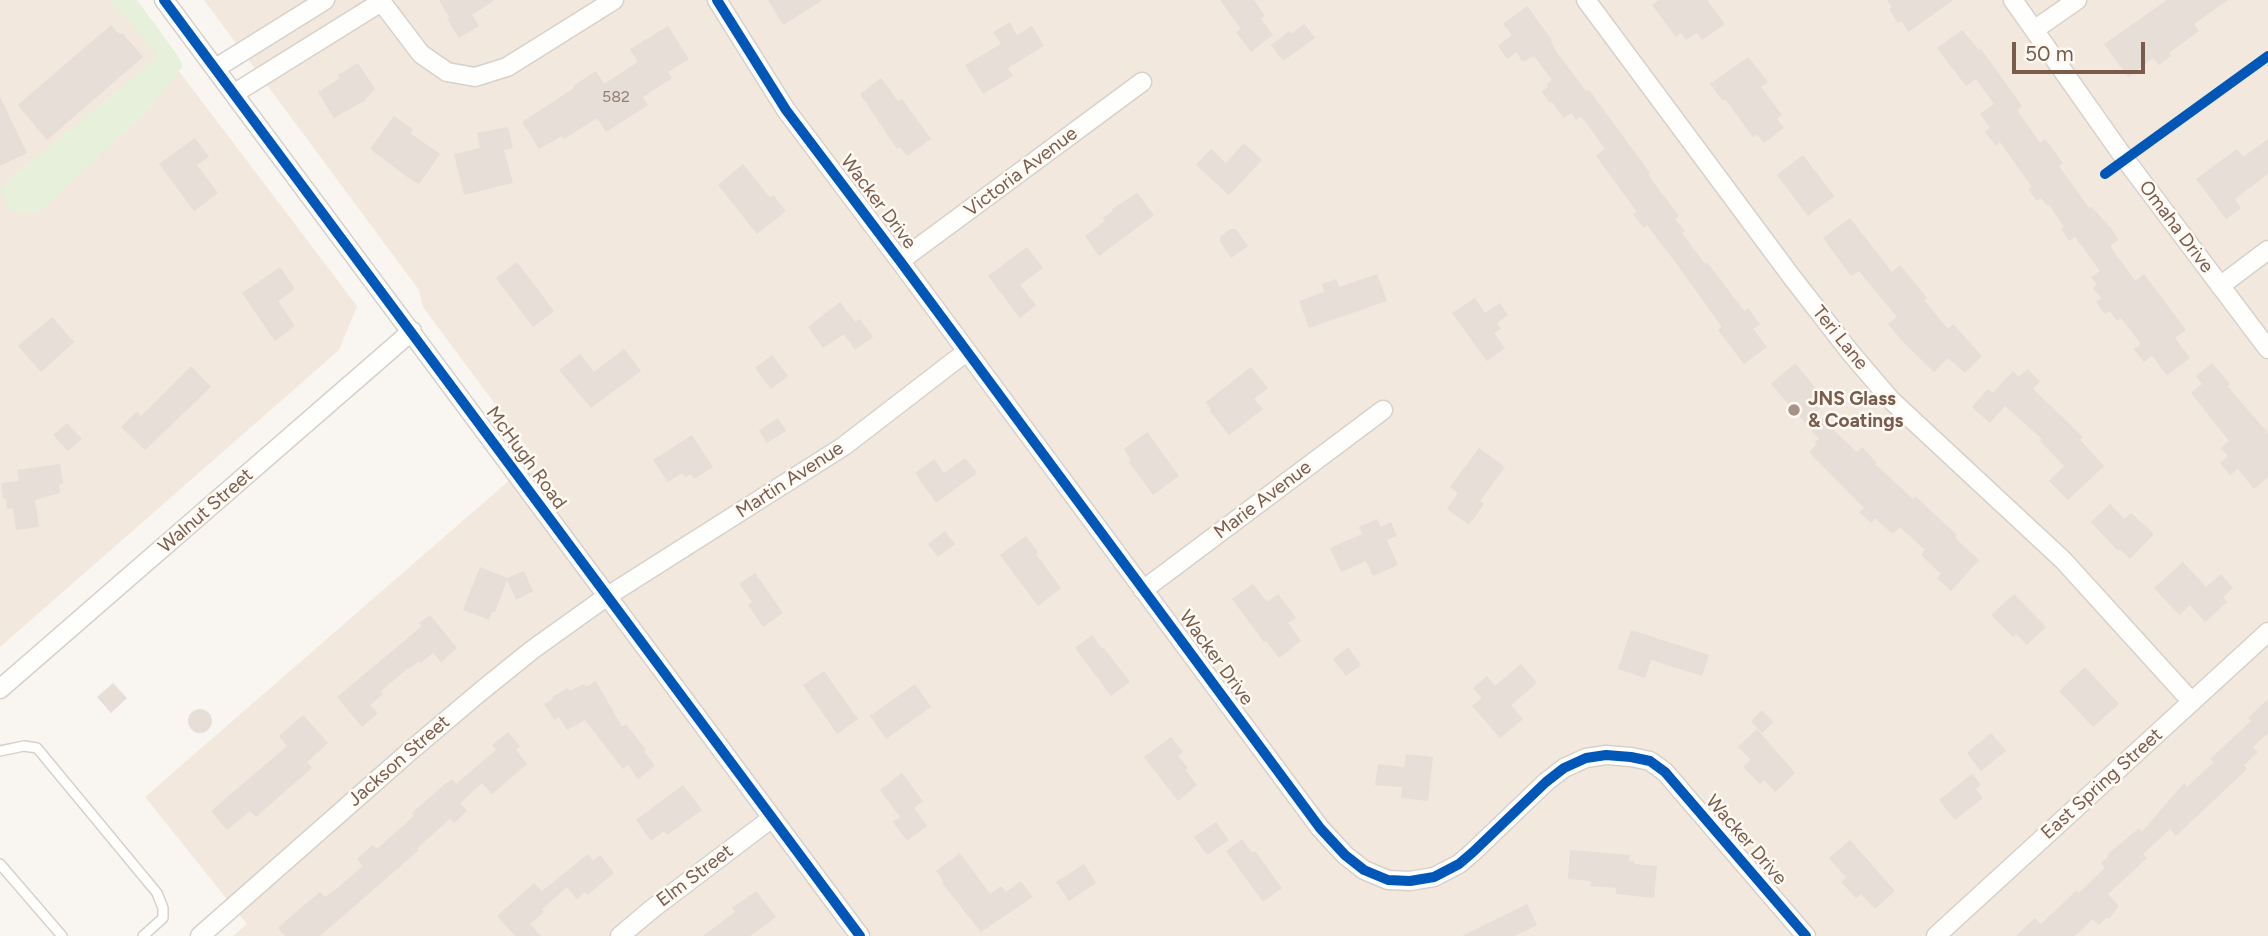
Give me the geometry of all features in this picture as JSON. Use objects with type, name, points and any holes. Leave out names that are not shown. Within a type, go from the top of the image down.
[{"type":"street","name":"McHugh Road","points":[[164,0],[860,936]]},
{"type":"street","points":[[216,68],[326,0]]},
{"type":"street","points":[[235,93],[381,1],[421,54],[447,72],[475,76],[507,67],[614,0]]},
{"type":"street","name":"Wacker Drive","points":[[717,0],[786,110],[1320,828],[1345,855],[1364,870],[1388,880],[1410,881],[1434,877],[1459,864],[1564,768],[1587,758],[1606,755],[1631,757],[1650,761],[1665,772],[1806,936]]},
{"type":"street","name":"Teri Lane","points":[[1586,0],[1791,276],[1891,400],[2063,560],[2192,702]]},
{"type":"street","name":"Omaha Drive","points":[[2013,0],[2125,159],[2268,349]]},
{"type":"street","points":[[2034,30],[2077,0]]},
{"type":"street","name":"Victoria Avenue","points":[[900,261],[1142,82]]},
{"type":"street","points":[[2220,286],[2268,250]]},
{"type":"street","name":"Walnut Street","points":[[0,690],[412,331]]},
{"type":"street","name":"Martin Avenue","points":[[606,597],[844,446],[966,352]]},
{"type":"street","name":"Marie Avenue","points":[[1143,590],[1383,410]]},
{"type":"street","name":"Jackson Street","points":[[200,936],[480,692],[606,597]]},
{"type":"street","name":"East Spring Street","points":[[1936,936],[2268,632]]},
{"type":"street","name":"Elm Street","points":[[620,936],[772,818]]},
{"type":"lane","points":[[0,751],[23,746],[37,748],[157,893],[163,908],[163,918],[143,936]]},
{"type":"lane","points":[[0,864],[62,936]]},
{"type":"shaded area","points":[[0,0],[125,0],[357,306],[339,350],[0,647]]},
{"type":"shaded area","points":[[204,0],[2268,0],[2268,936],[233,936],[247,924],[145,797],[535,458],[423,307],[419,290]]},
{"type":"green space","points":[[109,0],[137,0],[183,66],[153,105],[41,211],[20,213],[9,209],[0,189],[6,182],[120,89],[154,60],[157,54]]},
{"type":"building","points":[[439,0],[495,0],[472,15],[479,26],[459,38]]},
{"type":"building","points":[[768,0],[823,0],[783,25]]},
{"type":"building","points":[[1220,0],[1254,0],[1265,16],[1261,19],[1273,35],[1251,52],[1236,32],[1241,29]]},
{"type":"building","points":[[1659,0],[1707,0],[1725,24],[1702,40],[1697,33],[1686,40],[1681,33],[1676,37],[1652,5]]},
{"type":"building","points":[[1887,0],[1953,0],[1909,32],[1901,21],[1898,23]]},
{"type":"building","points":[[2167,0],[2228,0],[2194,24],[2199,31],[2169,53],[2171,56],[2159,65],[2153,58],[2128,77],[2104,44]]},
{"type":"building","points":[[1527,6],[1552,40],[1555,50],[1586,91],[1589,90],[1650,173],[1648,175],[1679,216],[1675,219],[1685,231],[1682,233],[1744,311],[1748,308],[1760,324],[1753,329],[1767,347],[1744,364],[1718,330],[1722,327],[1676,263],[1647,225],[1644,228],[1633,214],[1637,212],[1596,156],[1605,149],[1584,120],[1580,117],[1576,120],[1571,113],[1564,118],[1552,102],[1550,103],[1542,92],[1552,80],[1534,56],[1523,62],[1516,52],[1507,59],[1498,46],[1512,35],[1503,24]]},
{"type":"building","points":[[1010,22],[1017,35],[1032,26],[1044,46],[1008,68],[1013,76],[983,94],[965,65],[1001,44],[993,32]]},
{"type":"building","points":[[1304,24],[1315,38],[1283,61],[1271,45],[1289,31],[1291,34]]},
{"type":"building","points":[[111,25],[120,35],[122,33],[143,57],[47,140],[18,105]]},
{"type":"building","points":[[668,26],[689,59],[668,72],[672,78],[643,97],[648,105],[606,132],[597,118],[564,139],[562,136],[539,149],[522,122],[596,71],[604,84],[638,62],[630,49]]},
{"type":"building","points":[[1962,30],[1979,50],[1981,49],[2022,106],[2017,110],[2040,143],[2045,139],[2063,163],[2059,166],[2089,208],[2092,207],[2114,232],[2118,240],[2110,246],[2135,281],[2144,274],[2186,330],[2175,338],[2190,358],[2167,375],[2152,356],[2144,362],[2134,349],[2141,344],[2121,318],[2117,321],[2110,311],[2105,314],[2096,302],[2101,298],[2093,288],[2097,285],[2091,277],[2100,271],[2075,237],[2069,241],[2061,229],[2064,227],[2049,205],[2041,198],[2037,201],[2028,189],[2032,187],[2000,142],[1996,146],[1985,132],[1990,128],[1980,114],[1994,104],[1976,79],[1966,86],[1937,48]]},
{"type":"building","points":[[1748,57],[1768,82],[1761,87],[1782,115],[1777,119],[1784,128],[1764,143],[1757,134],[1753,137],[1725,99],[1723,101],[1710,84]]},
{"type":"building","points":[[358,63],[375,89],[364,101],[334,118],[318,92]]},
{"type":"building","points":[[881,78],[898,101],[902,99],[931,139],[907,156],[900,147],[897,149],[860,94]]},
{"type":"building","points":[[0,97],[27,153],[0,166]]},
{"type":"building","points":[[394,116],[413,129],[410,133],[440,154],[419,184],[370,149]]},
{"type":"building","points":[[508,127],[513,148],[504,150],[513,183],[464,195],[454,154],[480,148],[477,133]]},
{"type":"building","points":[[195,138],[209,157],[197,165],[218,193],[194,211],[159,164]]},
{"type":"building","points":[[2268,139],[2268,174],[2235,199],[2241,208],[2226,219],[2196,179],[2237,149],[2243,157]]},
{"type":"building","points":[[1244,143],[1262,160],[1229,195],[1196,165],[1211,149],[1226,163]]},
{"type":"building","points":[[1803,155],[1834,196],[1808,216],[1777,175]]},
{"type":"building","points":[[743,164],[770,198],[773,195],[786,211],[757,234],[718,185]]},
{"type":"building","points":[[1137,193],[1154,215],[1099,256],[1085,236],[1105,221],[1103,218],[1113,211],[1112,209]]},
{"type":"building","points":[[1850,218],[1892,272],[1900,265],[1948,329],[1953,324],[1982,356],[1965,373],[1948,358],[1934,372],[1888,324],[1897,317],[1859,271],[1851,276],[1823,238]]},
{"type":"building","points":[[1230,229],[1236,229],[1248,246],[1231,258],[1220,242],[1220,237]]},
{"type":"building","points":[[1027,247],[1043,268],[1020,285],[1036,305],[1020,318],[988,276]]},
{"type":"building","points":[[517,262],[554,311],[533,327],[496,278]]},
{"type":"building","points":[[280,267],[295,289],[278,301],[295,326],[275,341],[242,293]]},
{"type":"building","points":[[1377,274],[1387,301],[1309,328],[1299,301],[1324,292],[1322,284],[1336,279],[1339,287]]},
{"type":"building","points":[[1475,298],[1485,313],[1500,303],[1508,315],[1497,323],[1501,329],[1494,333],[1505,348],[1487,361],[1452,313]]},
{"type":"building","points":[[840,302],[855,322],[860,319],[873,337],[855,350],[844,334],[823,348],[808,327]]},
{"type":"building","points":[[52,317],[74,342],[41,372],[18,346]]},
{"type":"building","points":[[624,349],[641,371],[591,408],[559,370],[580,354],[594,372]]},
{"type":"building","points":[[772,355],[788,376],[771,389],[755,368]]},
{"type":"building","points":[[1795,363],[1827,402],[1815,413],[1857,452],[1862,447],[1877,463],[1875,464],[1913,499],[1915,496],[1957,535],[1955,538],[1979,560],[1951,591],[1937,578],[1941,574],[1921,555],[1925,550],[1900,527],[1893,534],[1875,518],[1871,523],[1859,512],[1864,508],[1809,452],[1819,439],[1771,384]]},
{"type":"building","points":[[2212,363],[2230,384],[2227,386],[2268,433],[2268,477],[2254,489],[2238,469],[2230,475],[2220,463],[2228,456],[2221,448],[2229,441],[2191,393],[2202,384],[2196,376]]},
{"type":"building","points":[[191,366],[211,387],[145,450],[121,427],[137,411],[141,416]]},
{"type":"building","points":[[1251,367],[1268,388],[1254,399],[1263,409],[1229,435],[1206,402]]},
{"type":"building","points":[[2027,369],[2040,381],[2033,389],[2083,437],[2080,440],[2104,466],[2068,500],[2049,481],[2064,466],[2040,441],[2042,439],[2005,406],[1990,423],[1972,407],[1988,389],[1993,393],[2013,371],[2019,377]]},
{"type":"building","points":[[778,418],[786,431],[767,443],[759,430]]},
{"type":"building","points":[[67,423],[82,439],[68,451],[53,435]]},
{"type":"building","points":[[1147,432],[1179,476],[1153,495],[1129,462],[1131,460],[1124,449]]},
{"type":"building","points":[[692,435],[713,467],[694,479],[691,474],[685,477],[682,473],[668,482],[653,460]]},
{"type":"building","points":[[1479,448],[1505,467],[1480,501],[1484,504],[1469,525],[1447,509],[1458,493],[1450,487]]},
{"type":"building","points":[[965,458],[977,473],[936,503],[915,473],[934,459],[944,473]]},
{"type":"building","points":[[60,464],[63,484],[59,484],[60,493],[35,500],[39,527],[16,530],[13,508],[7,509],[1,483],[19,481],[17,470]]},
{"type":"building","points":[[2110,504],[2124,519],[2131,513],[2154,534],[2130,559],[2120,549],[2118,551],[2091,522]]},
{"type":"building","points":[[1377,519],[1381,527],[1391,522],[1397,536],[1387,540],[1398,565],[1373,576],[1366,561],[1341,572],[1330,548],[1362,534],[1359,527]]},
{"type":"building","points":[[945,531],[955,544],[938,557],[928,544]]},
{"type":"building","points":[[1026,536],[1061,588],[1038,606],[1000,555]]},
{"type":"building","points":[[2183,562],[2206,587],[2221,574],[2233,588],[2223,597],[2227,602],[2205,622],[2190,605],[2179,615],[2154,588]]},
{"type":"building","points":[[480,567],[507,578],[524,571],[533,591],[516,600],[507,580],[495,612],[492,612],[489,620],[463,610]]},
{"type":"building","points":[[755,573],[783,613],[763,627],[748,605],[752,602],[739,584]]},
{"type":"building","points":[[1253,584],[1267,602],[1278,594],[1296,618],[1288,623],[1301,641],[1279,658],[1232,599]]},
{"type":"building","points":[[2014,594],[2046,627],[2027,645],[2016,634],[2013,637],[1991,615]]},
{"type":"building","points":[[430,615],[457,648],[441,662],[433,653],[408,668],[381,691],[383,694],[370,705],[378,713],[362,727],[337,697],[422,626],[419,623]]},
{"type":"building","points":[[1631,630],[1709,655],[1702,676],[1651,660],[1645,678],[1618,669]]},
{"type":"building","points":[[1092,635],[1130,682],[1111,696],[1075,648]]},
{"type":"building","points":[[1348,647],[1361,665],[1346,676],[1333,659]]},
{"type":"building","points":[[1521,664],[1537,683],[1511,705],[1523,719],[1500,738],[1472,706],[1482,698],[1473,688],[1487,676],[1495,686]]},
{"type":"building","points":[[2085,667],[2119,704],[2093,727],[2059,691]]},
{"type":"building","points":[[824,671],[858,719],[837,734],[803,685]]},
{"type":"building","points":[[596,681],[622,727],[626,724],[655,766],[638,779],[628,765],[623,769],[585,720],[567,730],[559,717],[554,720],[544,704],[568,688],[569,691],[584,684],[586,687]]},
{"type":"building","points":[[113,683],[127,698],[111,713],[97,697]]},
{"type":"building","points":[[915,684],[931,707],[886,739],[870,716]]},
{"type":"building","points":[[2268,699],[2268,733],[2253,747],[2258,752],[2244,765],[2247,769],[2176,836],[2170,829],[2143,854],[2147,858],[2108,894],[2119,906],[2110,918],[2106,918],[2099,925],[2093,919],[2075,936],[2016,936],[2035,918],[2041,924],[2077,890],[2079,893],[2105,868],[2101,863],[2109,856],[2107,855],[2139,828],[2142,832],[2184,783],[2187,787],[2214,762],[2210,759],[2251,721],[2248,718]]},
{"type":"building","points":[[200,709],[209,712],[212,721],[209,730],[200,733],[191,730],[188,721],[191,712]]},
{"type":"building","points":[[1762,710],[1773,722],[1762,733],[1751,721]]},
{"type":"building","points":[[303,715],[328,743],[307,762],[312,768],[256,817],[250,811],[227,830],[211,811],[287,746],[279,736]]},
{"type":"building","points":[[1757,729],[1795,773],[1775,792],[1764,780],[1760,784],[1743,767],[1751,760],[1738,747]]},
{"type":"building","points":[[508,732],[520,746],[516,750],[527,764],[492,794],[482,783],[460,803],[467,811],[454,823],[450,819],[417,848],[419,850],[320,936],[285,936],[278,928],[290,917],[320,892],[325,897],[339,887],[363,866],[357,859],[373,845],[377,849],[445,784],[452,779],[456,784],[496,750],[492,745]]},
{"type":"building","points":[[1991,733],[2006,751],[1981,771],[1967,753]]},
{"type":"building","points":[[1171,737],[1183,752],[1178,756],[1188,768],[1185,770],[1197,785],[1178,801],[1144,757]]},
{"type":"building","points":[[1406,754],[1433,757],[1428,801],[1401,798],[1402,787],[1375,785],[1378,764],[1404,767]]},
{"type":"building","points":[[902,773],[923,801],[914,808],[927,826],[907,841],[893,822],[900,817],[880,790]]},
{"type":"building","points":[[1972,774],[1981,785],[1976,789],[1983,798],[1955,820],[1939,800]]},
{"type":"building","points":[[683,785],[702,810],[667,835],[664,831],[651,841],[636,820]]},
{"type":"building","points":[[1216,822],[1229,840],[1207,855],[1194,837]]},
{"type":"building","points":[[1242,839],[1252,853],[1255,851],[1282,888],[1263,902],[1226,851]]},
{"type":"building","points":[[1850,840],[1895,891],[1875,909],[1861,894],[1856,898],[1841,882],[1846,877],[1829,858]]},
{"type":"building","points":[[1570,850],[1630,855],[1629,861],[1634,861],[1634,864],[1657,866],[1654,898],[1616,894],[1616,888],[1590,886],[1591,881],[1568,879]]},
{"type":"building","points":[[960,853],[990,894],[1001,886],[1006,892],[1021,881],[1033,897],[981,932],[942,883],[944,882],[936,871]]},
{"type":"building","points":[[588,854],[593,861],[600,855],[614,873],[587,895],[585,892],[577,899],[567,887],[542,909],[544,912],[530,924],[541,936],[515,936],[497,916],[534,883],[542,891]]},
{"type":"building","points":[[1084,864],[1096,883],[1069,901],[1056,882]]},
{"type":"building","points":[[756,891],[776,917],[750,936],[703,936],[735,912],[732,908]]},
{"type":"building","points":[[1527,904],[1537,925],[1515,936],[1462,936]]},
{"type":"cycle path","points":[[164,0],[860,936]]},
{"type":"cycle path","points":[[717,0],[786,110],[1320,828],[1345,855],[1364,870],[1388,880],[1410,881],[1434,877],[1459,864],[1564,768],[1586,758],[1606,755],[1631,757],[1650,761],[1665,772],[1806,936]]},
{"type":"cycle path","points":[[2105,174],[2268,56]]},
{"type":"place","name":"JNS Glass & Coatings","points":[[1794,410]]}]
